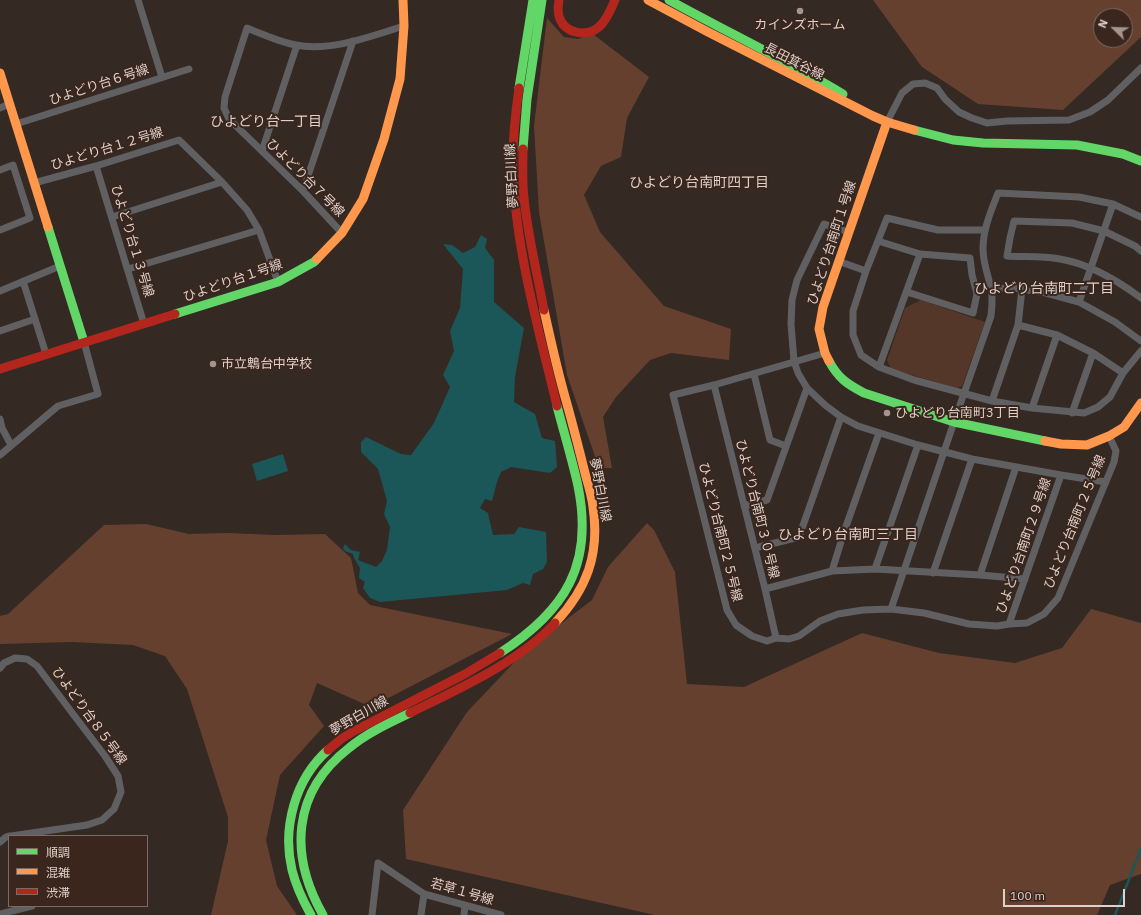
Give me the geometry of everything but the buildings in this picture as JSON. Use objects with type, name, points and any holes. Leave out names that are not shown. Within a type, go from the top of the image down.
[{"type":"street","points":[[138,0],[162,77]]},
{"type":"street","name":"ひよどり台１号線","points":[[0,369],[278,282],[314,262],[342,233],[363,199],[384,139],[400,80],[404,26],[403,0]]},
{"type":"street","name":"夢野白川線","points":[[311,915],[295,882],[289,859],[289,829],[292,810],[303,782],[311,770],[334,744],[348,734],[490,660],[527,635],[540,623],[560,600],[572,581],[582,548],[583,516],[580,496],[536,320],[518,224],[515,195],[513,170],[516,102],[533,0]]},
{"type":"street","name":"夢野白川線","points":[[323,915],[306,881],[300,847],[301,829],[306,806],[324,772],[343,752],[363,737],[475,679],[514,656],[535,641],[552,626],[573,603],[583,586],[592,560],[595,544],[595,526],[592,500],[545,315],[524,197],[522,148],[525,110],[542,0]]},
{"type":"street","points":[[559,0],[558,10],[563,24],[574,32],[583,33],[598,28],[604,22],[615,0]]},
{"type":"street","name":"長田箕谷線","points":[[649,0],[800,79],[887,122],[908,129],[953,140],[983,143],[1077,145],[1123,154],[1141,161]]},
{"type":"street","name":"長田箕谷線","points":[[669,0],[813,76],[887,122]]},
{"type":"street","points":[[680,0],[714,25]]},
{"type":"street","name":"ひよどり台７号線","points":[[342,233],[303,191],[229,119],[224,108],[225,97],[247,28],[297,45],[321,47],[353,41],[404,26]]},
{"type":"street","points":[[303,191],[353,41]]},
{"type":"street","points":[[262,151],[297,45]]},
{"type":"street","points":[[887,122],[902,93],[913,84],[925,83],[936,88],[959,112],[987,123],[1006,121],[1069,120],[1090,112],[1108,100],[1141,68]]},
{"type":"street","name":"ひよどり台６号線","points":[[16,124],[189,69]]},
{"type":"street","points":[[0,74],[84,342],[98,394],[58,406],[0,455]]},
{"type":"street","points":[[0,108],[9,104]]},
{"type":"street","name":"ひよどり台南町１号線","points":[[887,122],[823,307],[819,329],[825,353],[835,372],[850,386],[864,393],[954,422],[1061,444],[1087,445],[1109,436],[1124,426],[1141,403]]},
{"type":"street","name":"ひよどり台１２号線","points":[[34,183],[96,166],[179,140],[222,182],[246,210],[259,230],[278,282]]},
{"type":"street","points":[[0,170],[13,165],[30,218],[0,230]]},
{"type":"street","name":"ひよどり台１３号線","points":[[96,166],[144,324]]},
{"type":"street","points":[[112,217],[222,182]]},
{"type":"street","points":[[891,609],[991,316],[992,289],[985,268],[983,250],[984,230],[998,193],[1079,196],[1113,204],[1141,217]]},
{"type":"street","points":[[1079,302],[1113,204]]},
{"type":"street","points":[[984,230],[938,230],[887,218],[853,311],[853,335],[862,355],[879,367],[914,380],[964,394],[992,401],[1032,408],[1084,413],[1098,407],[1110,397],[1123,373],[1141,351]]},
{"type":"street","points":[[1141,251],[1135,246],[1104,231],[1072,223],[1014,222],[1007,256],[1061,259],[1092,268],[1117,281],[1141,298]]},
{"type":"street","points":[[848,232],[824,224],[797,280],[792,300],[791,324],[794,361],[798,373],[807,388],[825,405],[841,417],[858,426],[879,433],[972,459],[1106,482]]},
{"type":"street","points":[[128,269],[259,230]]},
{"type":"street","points":[[878,241],[920,254],[970,258],[972,275],[977,294],[973,313],[906,292]]},
{"type":"street","points":[[879,367],[920,254]]},
{"type":"street","points":[[838,261],[866,272]]},
{"type":"street","points":[[0,291],[60,266]]},
{"type":"street","points":[[24,282],[46,354]]},
{"type":"street","points":[[992,289],[1022,289],[1079,302],[1115,322],[1141,341]]},
{"type":"street","points":[[992,401],[1018,326],[1022,289]]},
{"type":"street","points":[[0,331],[35,319]]},
{"type":"street","points":[[1018,326],[1057,336],[1093,352],[1123,373]]},
{"type":"street","points":[[1032,408],[1057,336]]},
{"type":"street","points":[[1072,413],[1093,352]]},
{"type":"street","name":"ひよどり台南町２５号線","points":[[825,353],[754,374],[673,395],[726,610],[736,625],[752,636],[767,640],[776,638],[789,639],[799,636],[820,621],[838,614],[863,610],[891,609],[924,613],[969,624],[997,626],[1027,623],[1044,614],[1058,598],[1114,462],[1116,451],[1109,436]]},
{"type":"street","points":[[754,374],[770,440],[786,446]]},
{"type":"street","name":"ひよどり台南町３０号線","points":[[714,385],[776,638]]},
{"type":"street","points":[[744,506],[767,500],[807,388]]},
{"type":"street","points":[[755,548],[799,537],[841,417]]},
{"type":"street","points":[[0,419],[1,428],[11,445]]},
{"type":"street","points":[[832,572],[844,532],[879,433]]},
{"type":"street","points":[[875,569],[918,445]]},
{"type":"street","points":[[933,572],[972,459]]},
{"type":"street","points":[[980,575],[1016,467]]},
{"type":"street","name":"ひよどり台南町２９号線","points":[[1009,624],[1061,475]]},
{"type":"street","points":[[765,589],[832,572],[875,569],[1025,579]]},
{"type":"street","name":"ひよどり台８５号線","points":[[0,668],[4,663],[15,658],[27,659],[37,666],[105,756],[118,776],[121,792],[114,809],[102,820],[87,825],[17,835]]},
{"type":"street","name":"若草１号線","points":[[372,915],[378,863],[424,894],[502,915]]},
{"type":"street","points":[[422,915],[424,894]]},
{"type":"street","points":[[464,915],[465,906]]},
{"type":"street","points":[[0,914],[28,907]]},
{"type":"shaded area","points":[[873,0],[1141,0],[1141,37],[1133,44],[1133,8],[1093,8],[1093,48],[1129,48],[1063,110],[978,104],[922,67]]},
{"type":"shaded area","points":[[547,18],[564,37],[578,39],[593,34],[649,77],[627,118],[621,157],[601,166],[584,195],[600,232],[664,306],[731,329],[729,360],[671,353],[650,360],[616,397],[603,417],[612,468],[599,468],[567,375],[539,212],[534,126]]},
{"type":"shaded area","points":[[921,300],[985,322],[962,386],[957,388],[891,369],[887,360],[905,308]]},
{"type":"shaded area","points":[[647,523],[654,530],[675,572],[687,684],[744,687],[862,633],[939,653],[1015,663],[1062,648],[1091,609],[1141,623],[1141,874],[1110,885],[1097,915],[655,915],[406,859],[403,810],[467,712],[525,651],[592,600],[608,567]]},
{"type":"shaded area","points":[[146,524],[189,534],[325,534],[351,558],[358,593],[370,605],[512,634],[371,707],[317,683],[309,705],[324,726],[280,775],[266,840],[277,886],[297,915],[211,915],[228,841],[228,817],[187,689],[165,656],[133,645],[72,642],[0,644],[0,616],[8,614],[104,525]]},
{"type":"water","points":[[481,235],[487,239],[485,248],[494,260],[494,302],[524,328],[515,377],[514,402],[535,414],[542,438],[555,441],[557,467],[550,473],[511,467],[501,472],[492,501],[485,499],[480,508],[488,513],[493,535],[514,534],[519,527],[546,532],[547,562],[543,569],[533,574],[530,585],[523,583],[507,590],[380,602],[370,598],[363,588],[365,582],[359,578],[360,568],[353,554],[345,551],[343,548],[345,544],[351,550],[360,552],[358,560],[376,567],[382,561],[387,550],[390,527],[384,514],[387,501],[378,469],[361,452],[361,442],[366,437],[401,454],[411,455],[434,423],[450,387],[443,375],[454,351],[450,331],[460,308],[463,269],[443,244],[452,245],[463,253],[475,247]]},
{"type":"water","points":[[283,454],[288,471],[257,481],[252,464]]},
{"type":"waterway","points":[[1115,915],[1141,849]]},
{"type":"traffic: fast","points":[[519,88],[533,0]]},
{"type":"traffic: fast","points":[[523,149],[527,99],[542,0]]},
{"type":"traffic: fast","points":[[669,0],[800,69],[843,94]]},
{"type":"traffic: fast","points":[[914,130],[953,140],[983,143],[1077,145],[1123,154],[1141,161]]},
{"type":"traffic: fast","points":[[48,227],[84,342]]},
{"type":"traffic: fast","points":[[175,314],[278,282],[317,259]]},
{"type":"traffic: fast","points":[[829,361],[836,372],[844,380],[864,393],[954,422],[1045,441]]},
{"type":"traffic: fast","points":[[500,653],[523,637],[542,620],[557,603],[569,583],[577,562],[582,540],[582,514],[578,486],[557,406]]},
{"type":"traffic: fast","points":[[323,915],[312,892],[305,870],[301,847],[302,826],[307,804],[316,784],[330,765],[349,748],[371,733],[410,713]]},
{"type":"traffic: fast","points":[[311,915],[300,893],[292,870],[289,854],[290,821],[299,790],[307,775],[328,750]]},
{"type":"traffic: slow","points":[[317,259],[342,233],[363,199],[384,139],[400,79],[404,26],[403,0]]},
{"type":"traffic: slow","points":[[648,0],[873,116],[914,130]]},
{"type":"traffic: slow","points":[[0,73],[48,227]]},
{"type":"traffic: slow","points":[[829,361],[825,353],[819,329],[823,307],[887,122]]},
{"type":"traffic: slow","points":[[544,310],[593,503],[595,524],[595,540],[589,570],[575,597],[555,623]]},
{"type":"traffic: slow","points":[[1045,441],[1061,444],[1087,445],[1109,436],[1124,427],[1141,403]]},
{"type":"traffic: jam","points":[[559,0],[558,14],[563,24],[572,31],[583,33],[594,30],[602,24],[615,0]]},
{"type":"traffic: jam","points":[[519,88],[513,152],[515,202],[523,261],[529,291],[557,406]]},
{"type":"traffic: jam","points":[[523,149],[523,186],[526,212],[544,310]]},
{"type":"traffic: jam","points":[[0,369],[175,314]]},
{"type":"traffic: jam","points":[[410,713],[467,685],[506,663],[523,651],[555,623]]},
{"type":"traffic: jam","points":[[328,750],[341,739],[354,731],[465,674],[500,653]]},
{"type":"place","name":"カインズホーム","points":[[800,11]]},
{"type":"place","name":"市立鵯台中学校","points":[[213,364]]},
{"type":"place","name":"ひよどり台南町3丁目","points":[[887,413]]},
{"type":"district","name":"ひよどり台一丁目","points":[[266,122]]},
{"type":"district","name":"ひよどり台南町四丁目","points":[[699,183]]},
{"type":"district","name":"ひよどり台南町二丁目","points":[[1044,289]]},
{"type":"district","name":"ひよどり台南町三丁目","points":[[848,535]]}]
